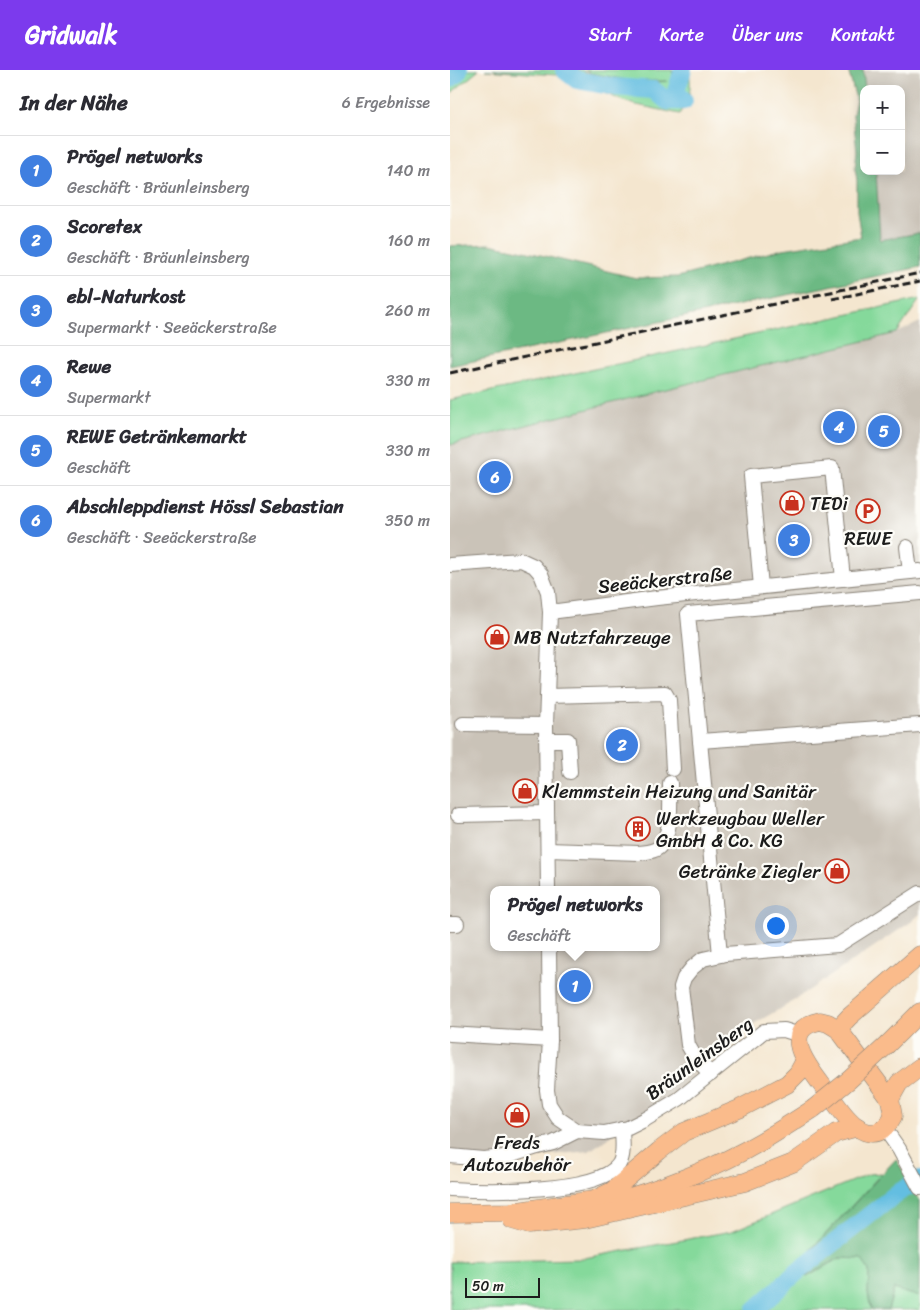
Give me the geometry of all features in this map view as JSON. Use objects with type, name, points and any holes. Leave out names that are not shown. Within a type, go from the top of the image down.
[{"type":"main road","points":[[838,1029],[848,1017],[920,955]]},
{"type":"main road","points":[[450,1222],[512,1220],[555,1216],[590,1209],[668,1185],[717,1165],[762,1142],[813,1109],[849,1080],[920,1012]]},
{"type":"main road","points":[[820,1021],[838,1029],[890,1099],[893,1116],[885,1128],[866,1132],[858,1126],[846,1116],[804,1062],[798,1046],[804,1028],[811,1023],[820,1021]]},
{"type":"main road","points":[[450,1213],[511,1212],[594,1200],[612,1191],[684,1132],[739,1109],[787,1084],[798,1073],[804,1062]]},
{"type":"main road","points":[[890,1099],[899,1083],[920,1067]]},
{"type":"main road","points":[[512,1220],[530,1225],[584,1219],[745,1182],[792,1163],[836,1133],[858,1126]]},
{"type":"street","points":[[761,587],[750,471],[832,468],[843,579]]},
{"type":"street","points":[[907,547],[915,572]]},
{"type":"street","points":[[450,565],[521,560],[534,566],[542,574],[548,592],[550,612],[546,724],[548,886]]},
{"type":"street","name":"Seeäckerstraße","points":[[550,612],[657,598],[915,572]]},
{"type":"street","points":[[720,955],[688,614],[920,593]]},
{"type":"street","points":[[547,696],[665,694],[669,700],[673,769]]},
{"type":"street","points":[[463,724],[546,724]]},
{"type":"street","points":[[700,740],[920,725]]},
{"type":"street","points":[[547,740],[568,740],[570,772]]},
{"type":"street","points":[[548,850],[653,851],[662,844],[668,825],[670,783]]},
{"type":"street","points":[[458,814],[547,813]]},
{"type":"street","points":[[711,1074],[696,1058],[688,1045],[681,987],[684,978],[692,968],[703,959],[720,955],[838,945],[920,893]]},
{"type":"street","name":"Bräunleinsberg","points":[[549,951],[549,1104],[558,1118],[577,1130],[604,1133],[622,1129],[646,1119],[679,1100],[764,1031],[784,1030],[800,1036]]},
{"type":"street","points":[[450,1034],[550,1040]]},
{"type":"street","points":[[885,1128],[899,1149],[920,1188]]},
{"type":"street","points":[[450,1189],[488,1191],[541,1188],[587,1182],[606,1175],[618,1164],[622,1154],[622,1129]]},
{"type":"street","points":[[450,1156],[483,1159],[505,1158],[553,1144],[577,1130]]},
{"type":"street","points":[[587,1182],[594,1200]]},
{"type":"shaded area","points":[[863,70],[920,70],[920,233],[880,240],[876,175],[905,175],[905,85],[865,85]]},
{"type":"shaded area","points":[[920,322],[920,914],[911,922],[787,1005],[734,1035],[672,1095],[589,1151],[450,1165],[450,445],[654,392],[897,333]]},
{"type":"green space","points":[[450,70],[479,70],[450,94]]},
{"type":"green space","points":[[485,70],[582,70],[611,80],[647,82],[667,81],[632,81],[591,73],[585,70],[672,70],[674,81],[673,70],[689,70],[690,88],[688,98],[680,114],[632,104],[557,75]]},
{"type":"green space","points":[[848,70],[863,70],[865,85],[860,85],[860,175],[876,175],[880,240],[920,233],[920,267],[450,366],[450,246],[489,244],[636,278],[678,277],[783,249],[861,237],[857,212],[855,168],[857,151],[853,115],[856,99]]},
{"type":"green space","points":[[920,299],[897,333],[654,392],[450,445],[450,400]]},
{"type":"green space","points":[[896,1159],[920,1201],[920,1297],[894,1289],[888,1310],[871,1310],[868,1293],[869,1270],[861,1259],[840,1258],[806,1277],[797,1265]]},
{"type":"green space","points":[[882,1173],[797,1265],[747,1310],[450,1310],[450,1262],[579,1259],[732,1231],[869,1174]]},
{"type":"green space","points":[[840,1258],[861,1258],[869,1270],[868,1293],[871,1310],[760,1310],[802,1271],[807,1277]]},
{"type":"green space","points":[[894,1289],[920,1297],[920,1310],[888,1310]]},
{"type":"waterway","points":[[450,79],[459,70]]},
{"type":"waterway","points":[[564,70],[577,80],[615,87],[654,90],[667,101],[684,101],[676,91],[683,70]]},
{"type":"waterway","points":[[755,1310],[796,1273],[896,1194],[920,1180]]},
{"type":"railway","points":[[450,373],[920,273]]},
{"type":"railway","points":[[832,299],[920,281]]},
{"type":"place","name":"Rewe","points":[[839,427]]},
{"type":"place","name":"REWE Getränkemarkt","points":[[884,431]]},
{"type":"place","name":"Abschleppdienst Hössl Sebastian","points":[[495,477]]},
{"type":"place","name":"TEDi","points":[[792,503]]},
{"type":"place","name":"REWE","points":[[868,511]]},
{"type":"place","name":"ebl-Naturkost","points":[[794,540]]},
{"type":"place","name":"MB Nutzfahrzeuge","points":[[497,637]]},
{"type":"place","name":"Scoretex","points":[[622,745]]},
{"type":"place","name":"Klemmstein Heizung und Sanitär","points":[[525,791]]},
{"type":"place","name":"Werkzeugbau Weller GmbH & Co. KG","points":[[638,829]]},
{"type":"place","name":"Getränke Ziegler","points":[[837,871]]},
{"type":"place","name":"Prögel networks","points":[[575,986]]},
{"type":"place","name":"Freds Autozubehör","points":[[517,1115]]}]
